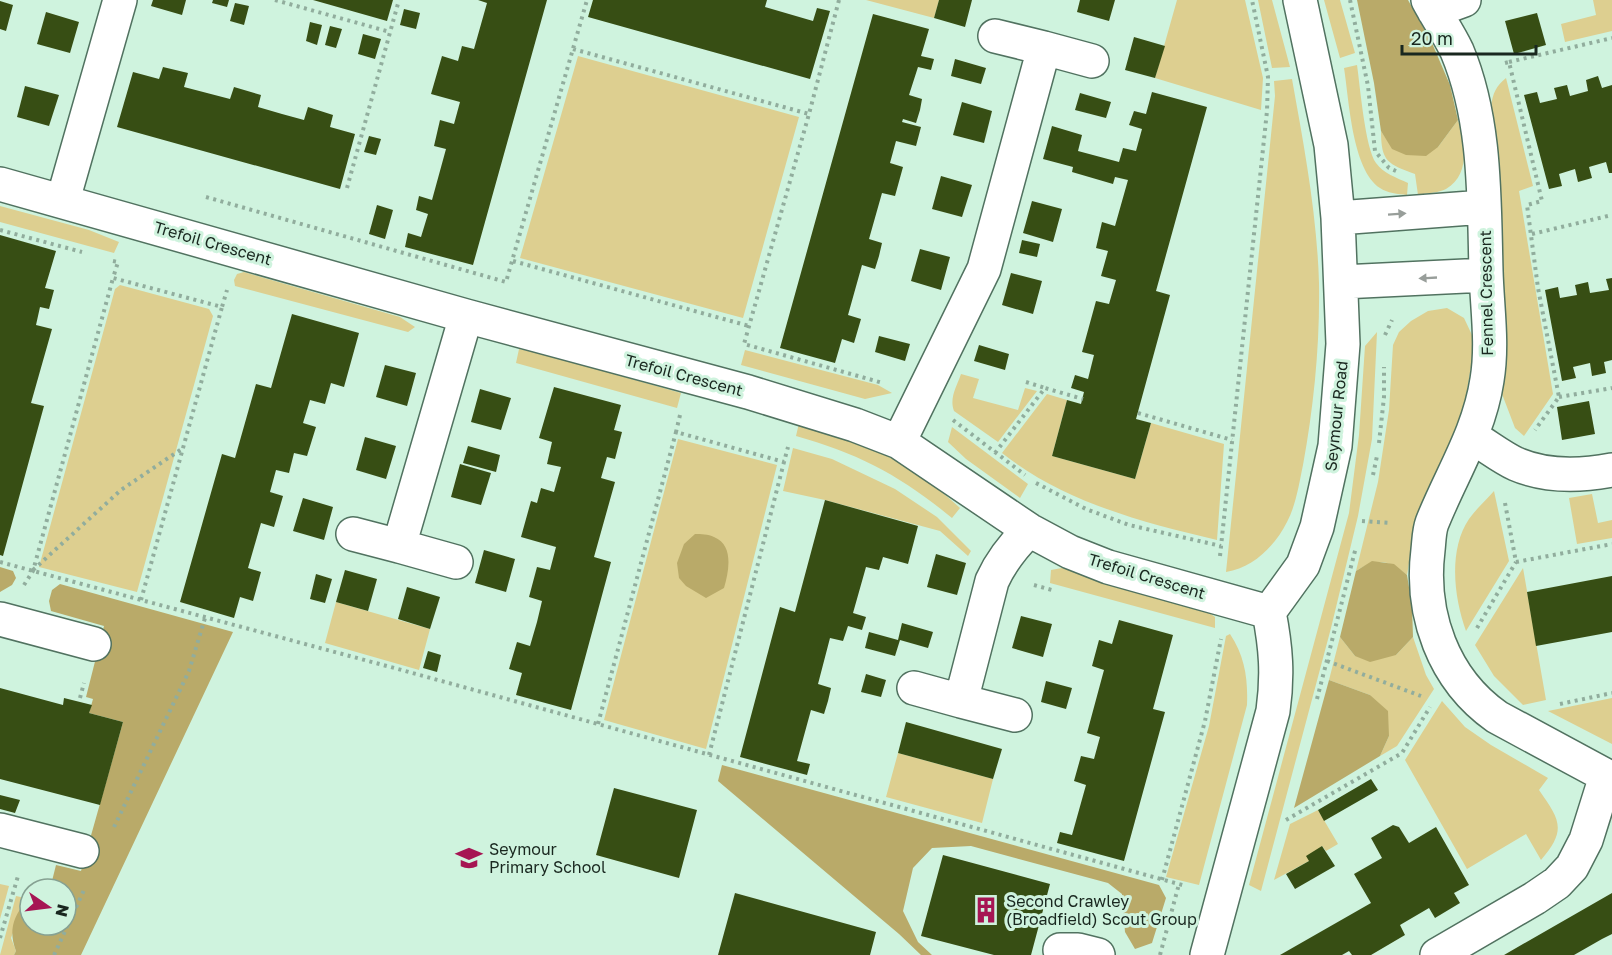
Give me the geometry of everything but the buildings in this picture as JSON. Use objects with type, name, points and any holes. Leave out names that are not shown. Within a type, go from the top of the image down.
[{"type":"street","points":[[63,201],[120,0]]},
{"type":"street","name":"Seymour Road","points":[[1269,612],[1303,565],[1317,527],[1335,446],[1343,344],[1338,218],[1330,145],[1300,0]]},
{"type":"street","points":[[1431,5],[1464,0]]},
{"type":"street","name":"Fennel Crescent","points":[[1431,5],[1456,50],[1472,94],[1479,137],[1490,311],[1487,380],[1472,437],[1431,526],[1424,576],[1432,621],[1442,655],[1482,707],[1609,778]]},
{"type":"street","points":[[995,36],[1092,61]]},
{"type":"street","points":[[899,442],[984,269],[1044,48]]},
{"type":"street","name":"Trefoil Crescent","points":[[0,184],[855,424],[899,442],[1029,530],[1070,552],[1108,567],[1269,612]]},
{"type":"street","points":[[1338,218],[1484,207]]},
{"type":"street","points":[[1342,282],[1486,275]]},
{"type":"street","points":[[399,546],[466,316]]},
{"type":"street","points":[[1472,437],[1515,463],[1540,472],[1563,474],[1612,470]]},
{"type":"street","points":[[961,701],[992,581],[1013,545],[1029,530]]},
{"type":"street","points":[[353,534],[456,562]]},
{"type":"street","points":[[1207,955],[1273,711],[1278,681],[1275,643],[1269,612]]},
{"type":"street","points":[[0,619],[94,644]]},
{"type":"street","points":[[914,688],[1015,715]]},
{"type":"street","points":[[1437,955],[1557,883],[1572,867],[1586,840],[1609,778]]},
{"type":"street","points":[[14,834],[82,851]]},
{"type":"street","points":[[1060,950],[1078,950],[1098,955]]},
{"type":"path","points":[[274,0],[390,32]]},
{"type":"path","points":[[347,188],[399,0]]},
{"type":"path","points":[[200,196],[506,282],[587,0]]},
{"type":"path","points":[[1162,880],[1205,721],[1221,638],[1219,598],[1221,546],[1267,111],[1268,77],[1252,0]]},
{"type":"path","points":[[1509,62],[1612,38]]},
{"type":"path","points":[[573,49],[809,114]]},
{"type":"path","points":[[1532,234],[1612,215]]},
{"type":"path","points":[[0,230],[86,253]]},
{"type":"path","points":[[33,570],[118,262],[107,259]]},
{"type":"path","points":[[513,261],[750,326]]},
{"type":"path","points":[[113,278],[222,307]]},
{"type":"path","points":[[141,600],[227,289],[238,292]]},
{"type":"path","points":[[1026,382],[1083,399]]},
{"type":"path","points":[[995,453],[1046,388]]},
{"type":"path","points":[[1559,397],[1612,388]]},
{"type":"path","points":[[598,724],[681,414],[669,411]]},
{"type":"path","points":[[1138,413],[1232,440]]},
{"type":"path","points":[[676,432],[784,462]]},
{"type":"path","points":[[710,755],[789,441]]},
{"type":"path","points":[[33,570],[121,490],[183,448]]},
{"type":"path","points":[[0,562],[598,724],[1223,898]]},
{"type":"path","points":[[1285,821],[1402,753],[1516,562]]},
{"type":"path","points":[[1000,564],[1036,586],[1059,592]]},
{"type":"path","points":[[112,830],[189,671],[205,618]]},
{"type":"path","points":[[1327,661],[1433,701]]},
{"type":"path","points":[[0,938],[14,834]]},
{"type":"path","points":[[1160,955],[1179,884]]},
{"type":"path","points":[[54,955],[86,887]]},
{"type":"shaded area","points":[[866,0],[939,0],[934,18]]},
{"type":"shaded area","points":[[1177,0],[1245,0],[1263,78],[1261,110],[1155,78]]},
{"type":"shaded area","points":[[1258,0],[1272,0],[1290,67],[1272,68]]},
{"type":"shaded area","points":[[1324,0],[1340,0],[1355,53],[1340,58]]},
{"type":"shaded area","points":[[1357,0],[1408,0],[1432,43],[1450,85],[1458,120],[1438,147],[1426,156],[1406,155],[1392,149],[1381,131]]},
{"type":"shaded area","points":[[1593,0],[1612,0],[1612,31],[1565,42],[1561,24],[1596,15]]},
{"type":"shaded area","points":[[578,56],[799,117],[743,318],[520,258]]},
{"type":"shaded area","points":[[1357,65],[1366,131],[1372,155],[1382,170],[1408,183],[1407,195],[1380,188],[1363,166],[1353,133],[1344,68]]},
{"type":"shaded area","points":[[1506,78],[1533,186],[1519,191],[1553,394],[1524,436],[1515,428],[1502,394],[1504,322],[1491,106],[1496,90]]},
{"type":"shaded area","points":[[1292,79],[1309,180],[1318,257],[1316,374],[1310,420],[1299,487],[1287,522],[1270,547],[1254,561],[1226,572],[1275,96],[1274,81]]},
{"type":"shaded area","points":[[1458,120],[1464,148],[1463,166],[1459,175],[1446,189],[1418,195],[1415,174],[1392,164],[1385,156],[1381,131],[1393,149],[1438,147]]},
{"type":"shaded area","points":[[0,206],[89,230],[119,242],[114,253],[0,222]]},
{"type":"shaded area","points":[[244,272],[400,317],[415,327],[408,332],[235,286],[234,280],[237,274]]},
{"type":"shaded area","points":[[120,285],[209,309],[213,316],[137,592],[39,567],[115,289]]},
{"type":"shaded area","points":[[1447,308],[1464,318],[1472,335],[1472,361],[1458,426],[1417,516],[1407,575],[1394,566],[1382,562],[1370,564],[1356,571],[1378,482],[1389,410],[1393,345],[1399,332],[1411,321],[1428,311]]},
{"type":"shaded area","points":[[1377,332],[1372,439],[1358,516],[1331,628],[1261,891],[1249,885],[1349,513],[1359,435],[1365,346]]},
{"type":"shaded area","points":[[519,349],[681,393],[677,408],[516,363]]},
{"type":"shaded area","points":[[745,350],[878,385],[892,393],[865,399],[741,365]]},
{"type":"shaded area","points":[[961,374],[979,379],[973,398],[1018,410],[1025,388],[1037,391],[998,442],[954,411],[953,397]]},
{"type":"shaded area","points":[[1047,394],[1067,400],[1052,456],[1135,479],[1151,423],[1224,444],[1217,540],[1160,526],[1104,508],[1051,485],[1002,453]]},
{"type":"shaded area","points":[[799,423],[865,446],[904,465],[941,491],[960,508],[952,518],[915,490],[879,468],[840,451],[796,436]]},
{"type":"shaded area","points":[[952,427],[1028,484],[1020,498],[966,459],[948,442]]},
{"type":"shaded area","points":[[678,439],[777,465],[706,749],[604,720]]},
{"type":"shaded area","points":[[793,448],[832,459],[895,489],[937,517],[971,551],[968,556],[940,531],[783,491]]},
{"type":"shaded area","points":[[1494,491],[1509,561],[1466,631],[1456,589],[1458,545],[1469,519]]},
{"type":"shaded area","points":[[1592,494],[1598,523],[1612,520],[1612,538],[1577,544],[1569,498]]},
{"type":"shaded area","points":[[695,534],[714,537],[725,546],[727,552],[728,567],[724,588],[706,598],[686,586],[679,578],[677,563],[684,544]]},
{"type":"shaded area","points":[[1372,561],[1394,564],[1407,575],[1412,606],[1413,637],[1396,655],[1370,662],[1355,656],[1340,637],[1356,571]]},
{"type":"shaded area","points":[[0,567],[13,571],[16,578],[12,585],[0,592]]},
{"type":"shaded area","points":[[1062,568],[1208,612],[1215,617],[1215,628],[1050,583],[1051,570]]},
{"type":"shaded area","points":[[1523,568],[1546,700],[1523,705],[1494,676],[1475,645]]},
{"type":"shaded area","points":[[60,584],[233,632],[81,955],[14,955],[16,951],[12,932],[18,913],[18,937],[78,937],[78,877],[53,877],[56,865],[81,871],[123,722],[89,713],[93,699],[86,697],[104,626],[51,611],[49,601],[52,590]]},
{"type":"shaded area","points":[[336,602],[430,629],[419,670],[325,643]]},
{"type":"shaded area","points":[[1230,634],[1239,651],[1244,668],[1247,705],[1199,885],[1166,877],[1209,726],[1226,636]]},
{"type":"shaded area","points":[[1340,637],[1355,656],[1396,655],[1413,637],[1426,675],[1434,689],[1397,746],[1380,756],[1389,736],[1370,695],[1329,680]]},
{"type":"shaded area","points":[[1329,680],[1370,695],[1388,711],[1389,736],[1380,756],[1294,808]]},
{"type":"shaded area","points":[[1612,698],[1612,744],[1548,711]]},
{"type":"shaded area","points":[[1442,701],[1465,727],[1548,778],[1539,790],[1552,809],[1558,825],[1555,841],[1541,860],[1526,834],[1467,869],[1405,760]]},
{"type":"shaded area","points":[[898,753],[993,779],[982,823],[886,797]]},
{"type":"shaded area","points":[[722,765],[1159,885],[1166,898],[1152,943],[1135,949],[1125,932],[1122,894],[1108,883],[971,846],[932,848],[913,868],[903,911],[918,942],[932,955],[921,955],[718,781]]},
{"type":"shaded area","points":[[1318,810],[1338,844],[1326,851],[1322,846],[1309,861],[1274,880],[1290,824]]},
{"type":"shaded area","points":[[0,884],[9,886],[0,919]]},
{"type":"shaded area","points":[[16,896],[18,896],[18,919],[11,938],[16,951],[14,955],[0,955]]},
{"type":"place","name":"Seymour Primary School","points":[[469,858]]},
{"type":"place","name":"Second Crawley (Broadfield) Scout Group","points":[[986,910]]}]
